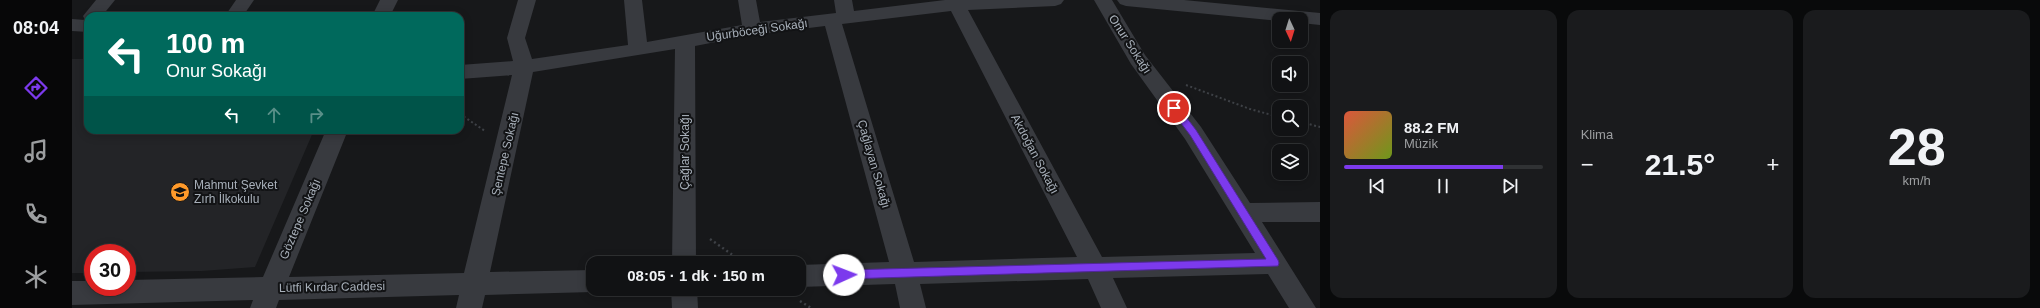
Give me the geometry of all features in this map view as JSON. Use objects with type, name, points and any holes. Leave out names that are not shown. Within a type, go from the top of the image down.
[{"type":"street","points":[[95,12],[106,0]]},
{"type":"street","points":[[237,12],[245,0]]},
{"type":"street","points":[[383,12],[389,0]]},
{"type":"street","name":"Şentepe Sokağı","points":[[472,296],[524,67],[516,38],[527,0]]},
{"type":"street","points":[[633,0],[638,50]]},
{"type":"street","points":[[747,0],[752,30]]},
{"type":"street","name":"Uğurböceği Sokağı","points":[[464,72],[524,67],[638,50],[840,13],[956,3],[1054,0]]},
{"type":"street","name":"Onur Sokağı","points":[[1102,0],[1138,59],[1193,133],[1303,308]]},
{"type":"street","points":[[1126,0],[1320,19]]},
{"type":"street","name":"Akdoğan Sokağı","points":[[956,3],[1095,268],[1114,308]]},
{"type":"street","name":"Çağlayan Sokağı","points":[[840,13],[913,308]]},
{"type":"street","name":"Çağlar Sokağı","points":[[684,256],[685,41]]},
{"type":"street","name":"Göztepe Sokağı","points":[[267,298],[335,134]]},
{"type":"street","points":[[1244,213],[1320,212]]},
{"type":"street","points":[[806,276],[1274,263]]},
{"type":"street","name":"Lütfi Kırdar Caddesi","points":[[72,293],[267,298],[472,296],[586,282]]},
{"type":"street","points":[[684,296],[685,308]]},
{"type":"path","points":[[1183,84],[1250,109],[1272,115]]},
{"type":"path","points":[[1308,124],[1320,127]]},
{"type":"path","points":[[684,221],[734,256]]},
{"type":"shaded area","name":"Mahmut Şevket Zırh İlkokulu","points":[[72,59],[84,59],[84,134],[312,134],[255,267],[202,271],[136,272],[136,244],[84,244],[84,273],[72,273]]},
{"type":"place","name":"Mahmut Şevket Zırh İlkokulu","points":[[180,192]]},
{"type":"route","points":[[844,275],[1274,263],[1193,133],[1174,108]]}]
